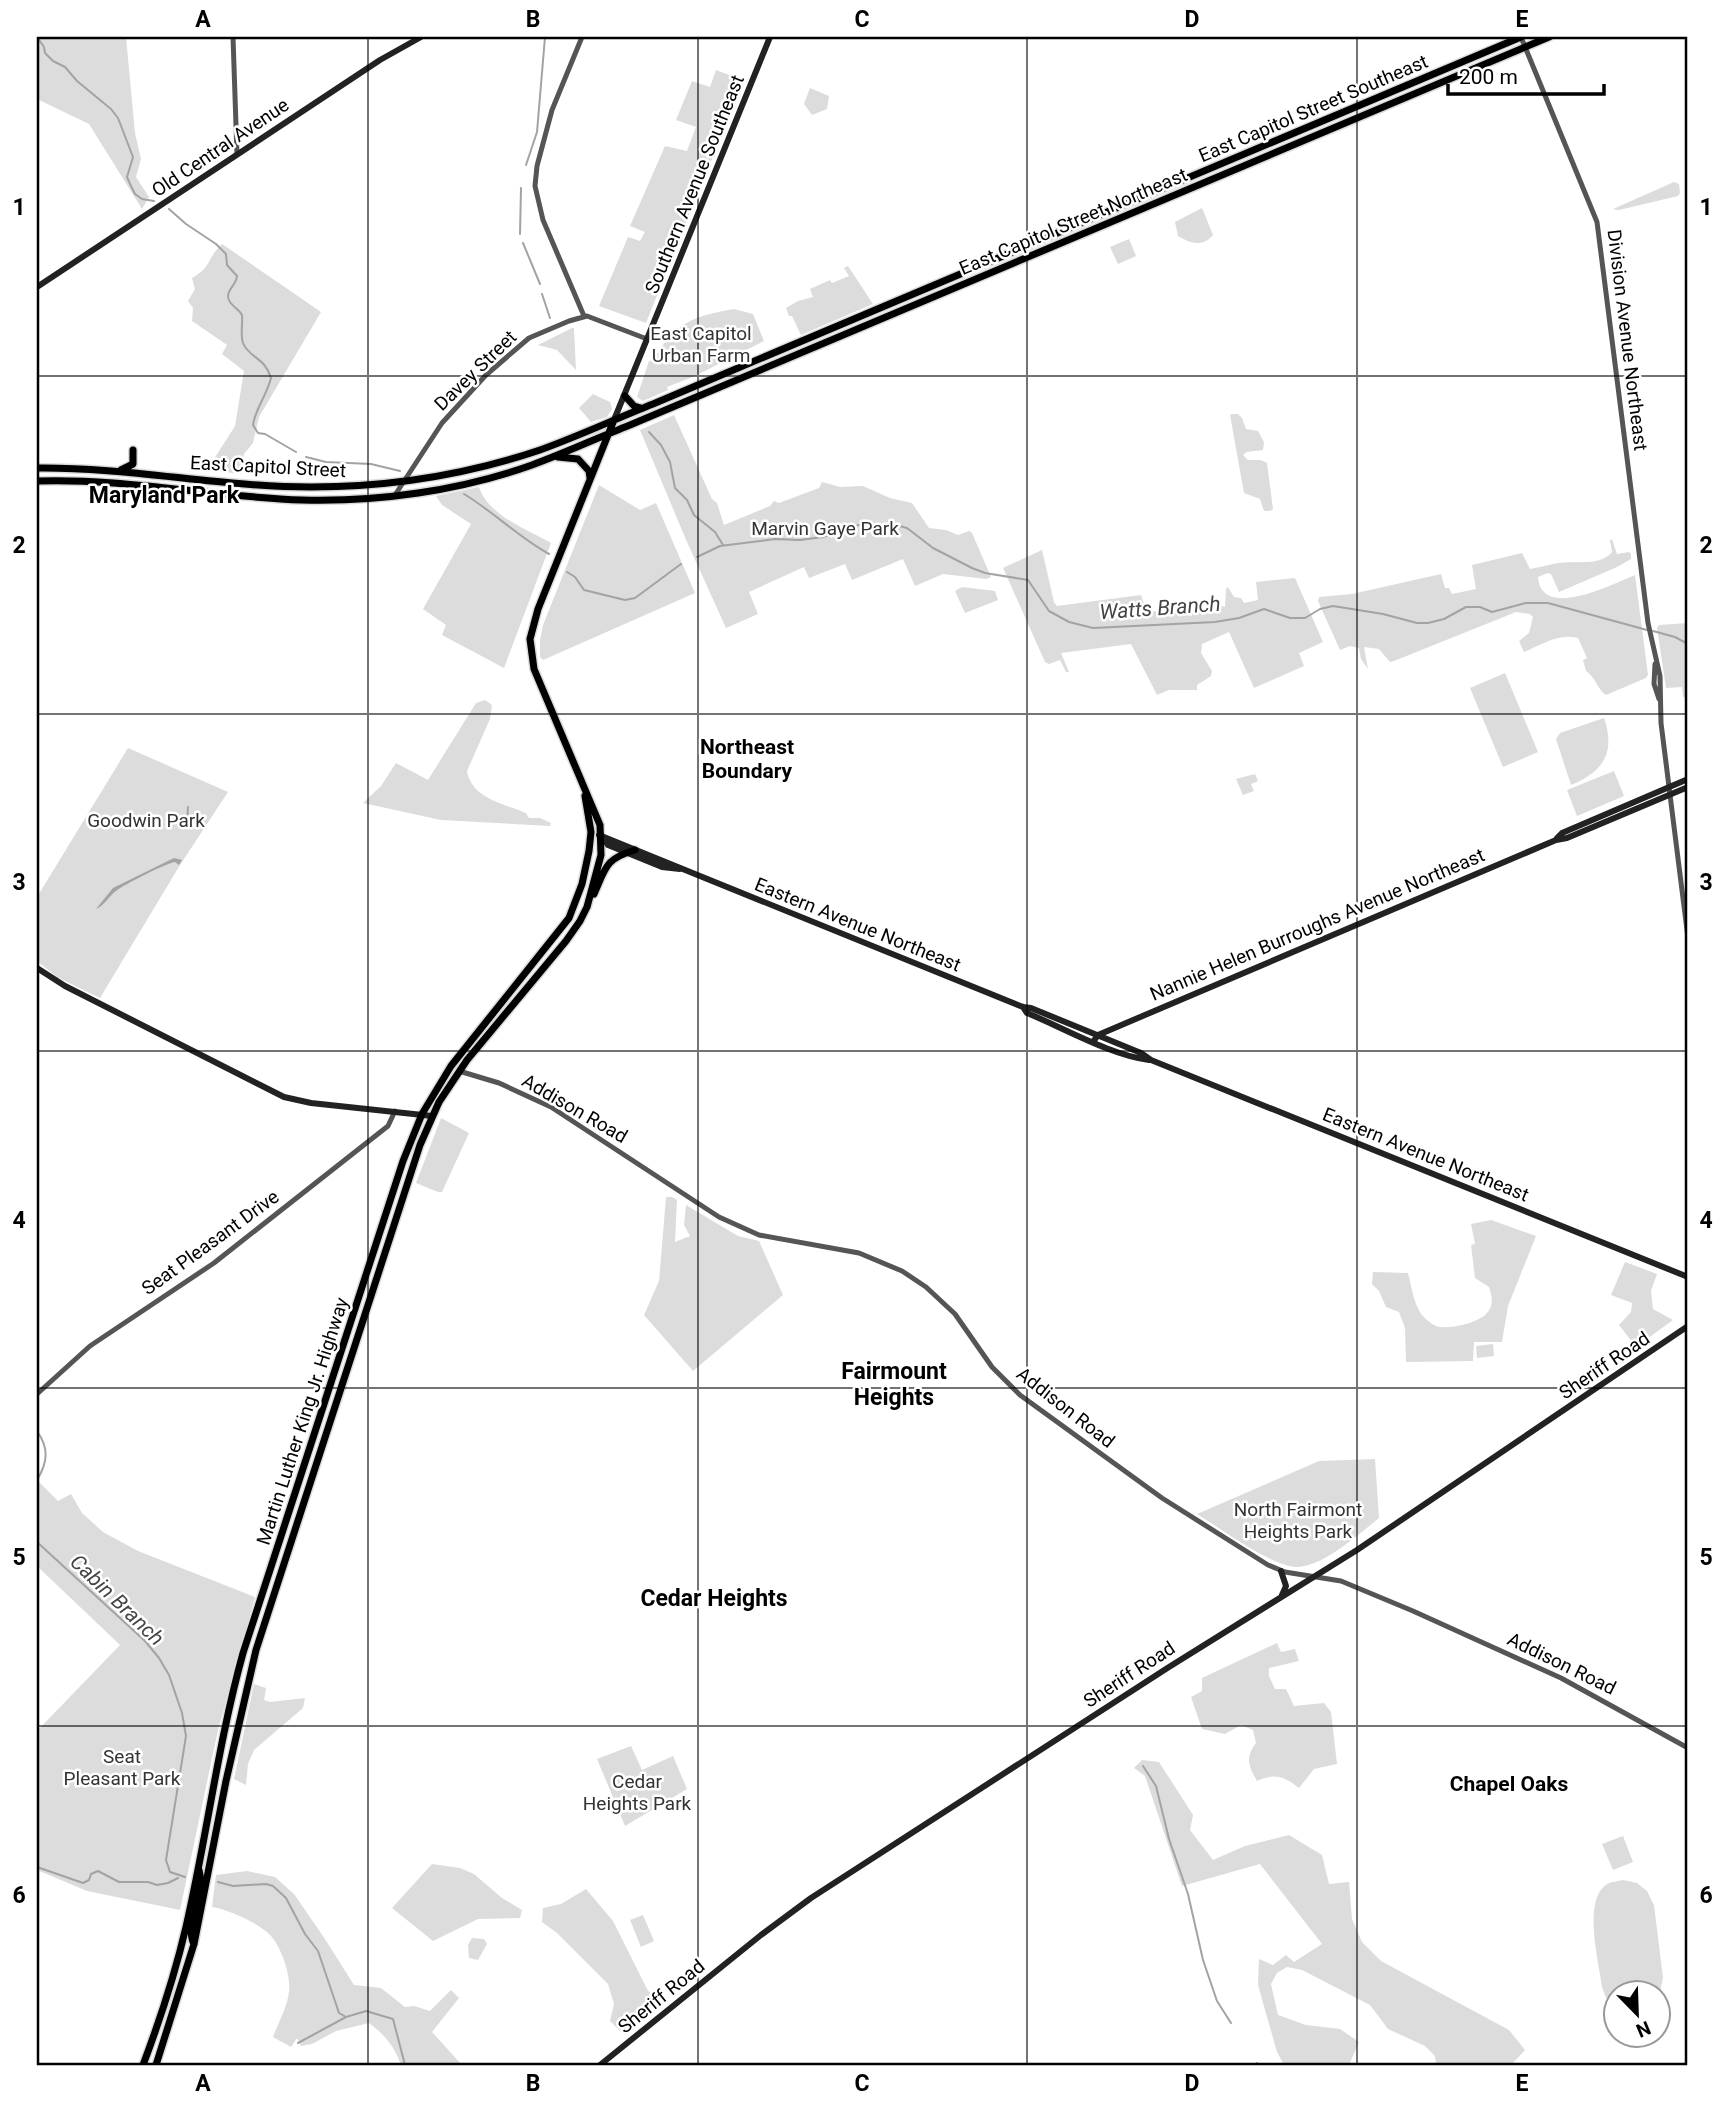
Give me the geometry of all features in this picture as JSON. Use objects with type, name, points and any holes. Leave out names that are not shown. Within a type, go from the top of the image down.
[{"type":"main road","name":"Old Central Avenue","points":[[37,287],[397,48],[421,37]]},
{"type":"main road","name":"Southern Avenue Southeast","points":[[614,420],[770,37]]},
{"type":"main road","name":"East Capitol Street Southeast","points":[[614,420],[1521,37]]},
{"type":"main road","name":"East Capitol Street Northeast","points":[[609,433],[1549,37]]},
{"type":"main road","points":[[625,396],[634,406],[642,409]]},
{"type":"main road","points":[[602,836],[596,813],[531,658],[531,629],[614,420]]},
{"type":"main road","name":"East Capitol Street","points":[[37,468],[119,471],[284,486],[349,486],[453,474],[538,450],[614,420]]},
{"type":"main road","name":"East Capitol Street","points":[[37,481],[99,482],[295,499],[395,495],[464,484],[523,468],[609,433]]},
{"type":"main road","points":[[119,471],[133,464],[132,450]]},
{"type":"main road","points":[[554,457],[578,459],[589,471],[590,480]]},
{"type":"main road","name":"Martin Luther King Jr. Highway","points":[[143,2065],[183,1942],[225,1727],[248,1634],[400,1171],[422,1114],[451,1066],[569,918],[582,884],[591,832],[580,778]]},
{"type":"main road","name":"Nannie Helen Burroughs Avenue Northeast","points":[[1095,1039],[1556,839],[1567,838],[1670,791],[1688,779]]},
{"type":"main road","name":"Nannie Helen Burroughs Avenue Northeast","points":[[1670,791],[1688,787]]},
{"type":"main road","name":"Eastern Avenue Northeast","points":[[591,832],[1031,1008],[1095,1039],[1141,1052],[1151,1060],[1688,1277]]},
{"type":"main road","name":"Martin Luther King Jr. Highway","points":[[156,2065],[194,1944],[226,1781],[254,1659],[409,1177],[432,1116],[459,1071],[566,941],[587,907],[601,855],[602,836]]},
{"type":"main road","name":"Eastern Avenue Northeast","points":[[602,836],[608,845],[671,870],[682,869]]},
{"type":"main road","points":[[587,907],[613,858],[635,850]]},
{"type":"main road","points":[[37,968],[49,978],[273,1093],[311,1103],[432,1116]]},
{"type":"main road","name":"Sheriff Road","points":[[600,2065],[811,1898],[1372,1540],[1688,1326]]},
{"type":"main road","points":[[1281,1571],[1286,1586],[1282,1597]]},
{"type":"main road","points":[[194,1944],[191,1934],[201,1884],[198,1867]]},
{"type":"main road","points":[[177,2004],[176,1993],[188,1948],[183,1942]]},
{"type":"street","points":[[233,37],[237,155]]},
{"type":"street","points":[[582,37],[552,110],[537,166],[535,186],[543,220],[584,316],[648,339]]},
{"type":"street","name":"Division Avenue Northeast","points":[[1521,37],[1596,219],[1648,623],[1656,661],[1654,684],[1661,705],[1688,938]]},
{"type":"street","name":"Davey Street","points":[[395,495],[440,425],[486,375],[529,338],[584,316]]},
{"type":"street","name":"Addison Road","points":[[451,1066],[499,1083],[551,1107],[719,1217],[745,1229],[788,1242],[859,1253],[902,1271],[926,1287],[955,1314],[992,1367],[1020,1395],[1162,1498],[1281,1571],[1341,1581],[1359,1587],[1570,1682],[1688,1748]]},
{"type":"street","name":"Seat Pleasant Drive","points":[[37,1394],[101,1338],[200,1273],[266,1223],[388,1126],[395,1111]]},
{"type":"green space","points":[[37,37],[126,37],[135,133],[141,159],[136,177],[149,197],[142,209],[89,124],[37,99]]},
{"type":"green space","points":[[716,70],[745,81],[646,323],[599,306],[628,237],[640,241],[645,232],[630,226],[665,146],[687,151],[696,127],[676,120],[692,81],[710,87]]},
{"type":"green space","points":[[810,88],[829,96],[827,109],[812,115],[804,104]]},
{"type":"green space","points":[[1674,182],[1679,184],[1678,196],[1619,210],[1613,209]]},
{"type":"green space","points":[[1202,208],[1213,235],[1201,243],[1178,236],[1175,222]]},
{"type":"green space","points":[[1129,239],[1136,256],[1118,264],[1110,247]]},
{"type":"green space","points":[[222,244],[321,312],[259,417],[253,443],[244,454],[241,474],[207,470],[235,426],[244,371],[222,354],[227,345],[192,321],[193,308],[188,301],[195,289],[192,278],[203,270]]},
{"type":"green space","points":[[848,266],[873,304],[801,335],[786,308],[813,297],[810,289],[830,280],[832,283],[849,276],[844,268]]},
{"type":"green space","name":"East Capitol Urban Farm","points":[[734,309],[753,314],[764,341],[667,387],[668,390],[643,401],[637,397],[649,361],[653,361],[677,330],[696,319]]},
{"type":"green space","points":[[572,328],[576,370],[557,350],[538,345]]},
{"type":"green space","points":[[593,394],[610,402],[612,409],[607,417],[591,422],[579,408]]},
{"type":"green space","points":[[1238,414],[1242,418],[1246,429],[1258,431],[1264,442],[1263,450],[1243,455],[1248,460],[1267,463],[1273,509],[1270,511],[1264,511],[1260,499],[1244,493],[1230,415]]},
{"type":"green space","name":"Marvin Gaye Park","points":[[674,415],[712,499],[717,503],[724,525],[770,506],[774,501],[779,503],[819,488],[822,482],[840,487],[863,486],[890,498],[912,503],[929,528],[958,535],[969,531],[972,533],[991,577],[986,579],[943,574],[915,586],[903,559],[852,580],[845,564],[809,578],[804,567],[749,592],[758,614],[726,628],[640,430]]},
{"type":"green space","points":[[599,485],[640,510],[656,503],[695,593],[543,660],[540,657],[540,640],[543,625]]},
{"type":"green space","points":[[479,487],[484,497],[499,513],[551,543],[504,668],[442,635],[446,625],[423,609],[471,524],[442,505],[436,496]]},
{"type":"green space","points":[[1612,539],[1617,554],[1629,552],[1631,559],[1559,592],[1551,574],[1538,577],[1542,590],[1551,597],[1564,598],[1595,591],[1635,575],[1648,675],[1606,695],[1586,671],[1583,660],[1587,658],[1578,638],[1558,638],[1524,652],[1519,641],[1529,633],[1533,617],[1530,614],[1516,612],[1390,662],[1379,649],[1364,647],[1368,669],[1361,659],[1359,648],[1350,646],[1340,650],[1318,601],[1319,597],[1352,594],[1441,574],[1445,588],[1449,588],[1452,594],[1476,589],[1472,565],[1522,553],[1530,569],[1558,563],[1601,560],[1612,552]]},
{"type":"green space","points":[[1042,550],[1057,606],[1141,595],[1147,612],[1180,609],[1192,616],[1190,606],[1200,605],[1204,610],[1212,610],[1220,599],[1225,607],[1228,587],[1234,597],[1241,598],[1244,603],[1258,600],[1256,582],[1295,578],[1323,642],[1299,653],[1304,666],[1254,688],[1229,632],[1202,644],[1201,653],[1212,671],[1211,676],[1197,685],[1197,690],[1169,690],[1157,695],[1131,644],[1061,653],[1069,672],[1066,672],[1060,660],[1049,664],[1045,662],[1003,568]]},
{"type":"green space","points":[[962,587],[995,591],[998,600],[965,613],[955,591]]},
{"type":"green space","points":[[1688,623],[1688,697],[1683,697],[1682,687],[1666,688],[1657,628],[1659,625]]},
{"type":"green space","points":[[1505,673],[1538,752],[1503,767],[1470,688]]},
{"type":"green space","points":[[485,700],[492,705],[490,719],[467,771],[470,780],[475,788],[490,799],[526,813],[529,818],[540,818],[551,823],[550,826],[441,820],[363,803],[381,786],[396,763],[428,780],[476,703]]},
{"type":"green space","points":[[1604,718],[1608,741],[1604,760],[1591,774],[1571,785],[1556,739],[1560,733]]},
{"type":"green space","name":"Goodwin Park","points":[[128,748],[228,792],[180,865],[100,998],[57,977],[37,961],[37,897]]},
{"type":"green space","points":[[1614,771],[1624,796],[1577,816],[1567,790]]},
{"type":"green space","points":[[1255,774],[1258,781],[1251,784],[1254,791],[1243,795],[1236,779]]},
{"type":"green space","points":[[441,1118],[469,1133],[442,1192],[438,1192],[416,1183]]},
{"type":"green space","points":[[666,1197],[677,1200],[675,1242],[690,1236],[684,1225],[686,1205],[738,1236],[759,1241],[783,1295],[693,1371],[644,1315],[659,1281]]},
{"type":"green space","points":[[1491,1220],[1536,1236],[1508,1306],[1502,1342],[1474,1342],[1473,1361],[1406,1362],[1405,1328],[1399,1312],[1386,1307],[1379,1291],[1372,1284],[1373,1272],[1408,1273],[1419,1310],[1427,1320],[1437,1326],[1458,1326],[1472,1322],[1489,1310],[1492,1297],[1489,1287],[1475,1278],[1471,1245],[1475,1244],[1471,1224]]},
{"type":"green space","points":[[1625,1262],[1657,1274],[1651,1291],[1653,1309],[1673,1320],[1636,1347],[1619,1325],[1631,1312],[1632,1303],[1611,1295]]},
{"type":"green space","points":[[1493,1344],[1494,1356],[1477,1358],[1476,1346]]},
{"type":"green space","name":"North Fairmont Heights Park","points":[[1375,1459],[1379,1518],[1329,1556],[1306,1566],[1296,1567],[1273,1560],[1197,1514],[1319,1461]]},
{"type":"green space","name":"Seat Pleasant Park","points":[[37,1480],[58,1501],[71,1494],[82,1513],[103,1532],[138,1551],[255,1597],[218,1730],[180,1910],[87,1891],[37,1870],[37,1731],[120,1645],[37,1566]]},
{"type":"green space","points":[[1277,1643],[1281,1652],[1295,1649],[1299,1661],[1269,1668],[1269,1676],[1275,1689],[1286,1689],[1294,1706],[1324,1703],[1331,1712],[1337,1764],[1314,1769],[1299,1788],[1279,1777],[1257,1781],[1249,1762],[1250,1753],[1256,1743],[1253,1730],[1241,1725],[1225,1734],[1202,1729],[1191,1697],[1202,1691],[1202,1678]]},
{"type":"green space","points":[[254,1684],[266,1688],[264,1700],[270,1702],[305,1698],[303,1708],[254,1750],[248,1764],[246,1785],[234,1779]]},
{"type":"green space","name":"Cedar Heights Park","points":[[631,1746],[642,1770],[673,1756],[687,1789],[625,1826],[597,1759]]},
{"type":"green space","points":[[1142,1760],[1159,1762],[1193,1815],[1190,1830],[1213,1860],[1245,1846],[1289,1835],[1322,1855],[1329,1884],[1349,1882],[1352,1919],[1362,1942],[1381,1961],[1509,2030],[1525,2050],[1511,2065],[1436,2065],[1435,2056],[1425,2046],[1388,2029],[1370,2005],[1302,1970],[1287,1967],[1277,1973],[1271,1984],[1278,2015],[1306,2025],[1340,2029],[1359,2042],[1349,2065],[1284,2065],[1277,2052],[1258,1985],[1259,1959],[1273,1965],[1286,1955],[1294,1962],[1322,1944],[1260,1864],[1182,1886],[1145,1776],[1134,1768]]},
{"type":"green space","points":[[1623,1836],[1633,1862],[1613,1870],[1602,1844]]},
{"type":"green space","points":[[432,1864],[460,1868],[474,1874],[502,1898],[522,1910],[520,1918],[478,1919],[433,1941],[392,1908]]},
{"type":"green space","points":[[247,1871],[275,1877],[294,1894],[354,1985],[381,1988],[405,2007],[414,2006],[430,2011],[451,1990],[459,1998],[432,2032],[462,2065],[401,2065],[389,2042],[369,2023],[336,2031],[312,2044],[301,2046],[297,2038],[291,2047],[273,2037],[289,1991],[287,1969],[281,1953],[270,1935],[251,1921],[212,1907],[216,1875]]},
{"type":"green space","points":[[1623,1880],[1637,1883],[1647,1891],[1654,1905],[1663,1980],[1602,1980],[1602,1987],[1594,1917],[1599,1892],[1607,1884]]},
{"type":"green space","points":[[586,1889],[613,1921],[647,1989],[660,2005],[623,2034],[610,2021],[614,2004],[608,1984],[557,1933],[542,1922],[543,1908],[561,1904]]},
{"type":"green space","points":[[643,1915],[654,1941],[641,1947],[630,1920]]},
{"type":"green space","points":[[472,1938],[484,1939],[487,1944],[478,1960],[469,1958],[468,1945]]},
{"type":"shaded area","points":[[174,858],[182,860],[179,865],[171,863],[136,879],[116,891],[96,909],[113,888]]},
{"type":"waterway","name":"Watts Branch","points":[[37,37],[45,53],[65,67],[118,118],[133,157],[127,177],[130,184],[135,194],[142,199],[154,201]]},
{"type":"waterway","points":[[526,165],[537,132],[545,37]]},
{"type":"waterway","points":[[520,234],[521,188]]},
{"type":"waterway","name":"Watts Branch","points":[[169,209],[226,254],[227,265],[237,276],[228,298],[242,315],[243,343],[265,366],[271,378],[253,425],[258,433],[265,434],[296,452]]},
{"type":"waterway","points":[[523,243],[540,284]]},
{"type":"waterway","points":[[542,294],[550,318]]},
{"type":"waterway","points":[[649,432],[661,445],[670,462],[675,488],[687,500],[694,515],[715,532],[723,545]]},
{"type":"waterway","name":"Watts Branch","points":[[306,457],[326,462],[371,464],[400,471]]},
{"type":"waterway","name":"Watts Branch","points":[[464,494],[549,554]]},
{"type":"waterway","name":"Watts Branch","points":[[697,557],[720,546],[775,539],[823,537],[859,525],[896,525],[907,528],[933,548],[972,568],[985,573],[1028,580],[1049,611],[1069,622],[1093,628],[1215,622],[1239,618],[1264,609],[1290,618],[1305,618],[1320,609],[1333,606],[1428,623],[1444,619],[1466,607],[1480,607],[1492,612],[1526,603],[1548,603],[1647,630]]},
{"type":"waterway","name":"Watts Branch","points":[[567,572],[575,577],[584,590],[625,600],[635,598],[681,564]]},
{"type":"waterway","name":"Watts Branch","points":[[1653,631],[1688,644]]},
{"type":"waterway","points":[[187,823],[188,807]]},
{"type":"waterway","points":[[173,820],[175,818],[193,827],[202,828]]},
{"type":"waterway","name":"Cabin Branch","points":[[37,1431],[44,1443],[46,1455],[37,1480]]},
{"type":"waterway","name":"Cabin Branch","points":[[37,1542],[145,1641],[169,1675],[182,1713],[186,1736],[166,1860],[170,1872],[185,1877]]},
{"type":"waterway","points":[[1143,1766],[1156,1786],[1169,1839],[1188,1894],[1203,1960],[1217,2001],[1231,2023]]},
{"type":"waterway","points":[[37,1867],[83,1883],[98,1871],[119,1882],[148,1882],[157,1885],[178,1878]]},
{"type":"waterway","name":"Cabin Branch","points":[[218,1882],[233,1886],[266,1884],[273,1886],[286,1898],[305,1934],[318,1951],[339,2013],[346,2017],[366,2011],[393,2019],[405,2065]]},
{"type":"waterway","points":[[298,2043],[346,2017]]},
{"type":"district","name":"Maryland Park","points":[[164,495]]},
{"type":"district","name":"Northeast Boundary","points":[[747,759]]},
{"type":"district","name":"Fairmount Heights","points":[[894,1384]]},
{"type":"district","name":"Cedar Heights","points":[[714,1598]]},
{"type":"district","name":"Chapel Oaks","points":[[1509,1784]]}]
